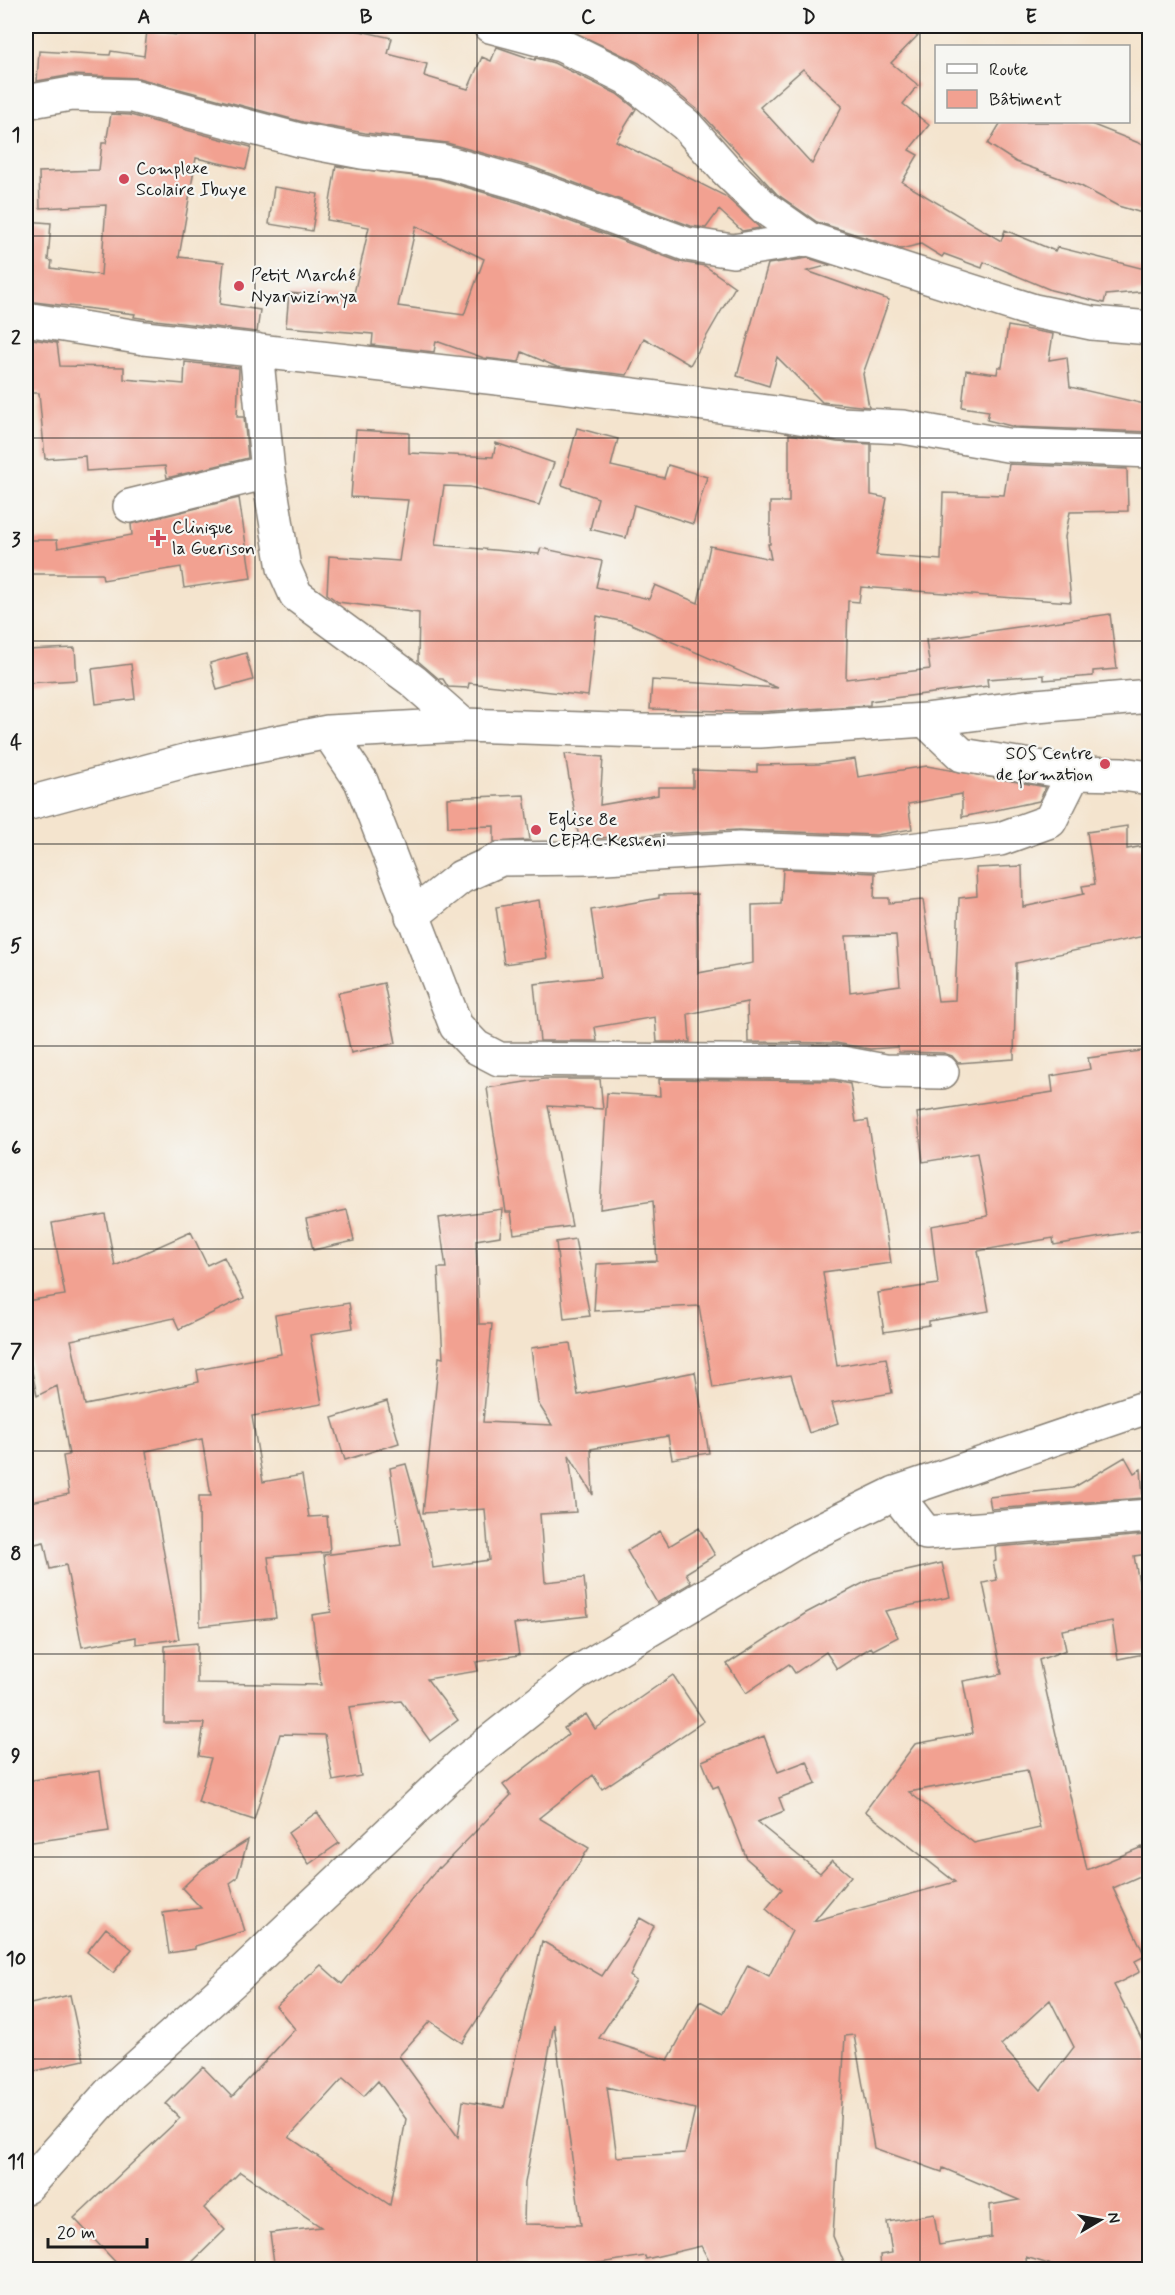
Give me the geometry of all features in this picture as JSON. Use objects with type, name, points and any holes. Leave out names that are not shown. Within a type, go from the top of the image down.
[{"type":"street","points":[[490,26],[561,45],[627,78],[686,124],[726,170],[765,208],[809,239],[1034,311],[1092,323],[1149,328]]},
{"type":"street","points":[[26,102],[71,94],[133,96],[299,140],[362,152],[442,161],[526,185],[686,244],[734,251],[809,239]]},
{"type":"street","points":[[26,320],[144,338],[752,410],[840,424],[903,428],[1007,445],[1149,451]]},
{"type":"street","points":[[256,350],[268,472],[284,568],[296,595],[413,681],[463,725]]},
{"type":"street","points":[[130,506],[268,472]]},
{"type":"street","points":[[26,804],[192,759],[328,732],[463,725],[643,731],[760,731],[925,720],[1025,707],[1149,696]]},
{"type":"street","points":[[925,720],[962,755],[1074,773],[1122,774],[1149,778]]},
{"type":"street","points":[[328,732],[361,781],[400,876],[412,916],[456,1026],[476,1047],[499,1059],[836,1062],[885,1071],[942,1072]]},
{"type":"street","points":[[412,916],[461,877],[501,859],[588,858],[739,849],[877,854],[1000,839],[1050,821],[1074,773]]},
{"type":"street","points":[[26,2187],[116,2087],[236,1978],[464,1762],[575,1674],[801,1539],[896,1493],[1149,1406]]},
{"type":"street","points":[[896,1493],[926,1533],[1149,1516]]},
{"type":"building","points":[[179,26],[352,26],[351,29],[392,38],[388,54],[427,64],[424,76],[468,89],[482,57],[491,61],[497,47],[535,60],[536,58],[554,63],[617,94],[636,109],[616,141],[725,196],[760,228],[742,231],[719,210],[706,228],[691,226],[532,167],[447,143],[365,133],[303,122],[138,78],[72,75],[37,81],[39,51],[110,55],[111,51],[144,56],[147,31],[177,35]]},
{"type":"building","points":[[561,26],[927,26],[891,63],[918,85],[903,104],[929,125],[909,150],[918,155],[902,182],[1001,241],[1005,230],[1055,251],[1057,247],[1149,270],[1149,291],[1106,295],[1104,303],[1051,290],[984,262],[982,268],[944,254],[942,257],[921,244],[901,249],[817,222],[777,194],[698,110],[639,63]],"holes":[[[803,69],[842,106],[812,164],[760,107]]]},
{"type":"building","points":[[111,114],[130,115],[251,147],[246,169],[196,158],[179,257],[224,262],[220,304],[260,310],[257,332],[26,301],[26,221],[51,223],[48,260],[52,261],[51,268],[101,275],[106,205],[40,208],[39,172],[99,170],[102,143],[106,143]]},
{"type":"building","points":[[1000,123],[1089,123],[1149,147],[1149,215],[1118,206],[1081,186],[1016,162],[988,144]]},
{"type":"building","points":[[336,166],[438,179],[520,203],[680,262],[705,266],[735,287],[690,365],[644,338],[627,375],[557,367],[522,352],[519,362],[484,358],[436,341],[434,352],[372,345],[373,334],[286,327],[289,293],[353,298],[369,227],[327,220]],"holes":[[[416,226],[484,259],[464,315],[398,306]]]},
{"type":"building","points":[[274,187],[318,194],[312,231],[269,224]]},
{"type":"building","points":[[808,258],[830,265],[807,271],[889,300],[863,374],[869,407],[822,402],[777,357],[769,386],[737,376],[768,264]]},
{"type":"building","points":[[1008,326],[1053,334],[1049,360],[1067,357],[1070,387],[1149,405],[1149,432],[1015,427],[987,420],[989,411],[962,407],[966,370],[997,374],[998,367],[1002,367]]},
{"type":"building","points":[[26,338],[57,343],[60,366],[124,367],[124,379],[184,384],[185,362],[239,368],[237,417],[244,417],[248,458],[167,478],[165,466],[86,471],[85,456],[45,459],[39,393],[26,393]]},
{"type":"building","points":[[577,428],[618,439],[611,466],[664,478],[668,465],[707,477],[693,524],[634,505],[626,538],[590,529],[598,498],[562,485]]},
{"type":"building","points":[[356,430],[409,433],[409,453],[493,457],[496,443],[554,463],[539,505],[470,487],[444,486],[435,545],[539,554],[541,548],[602,561],[596,587],[649,599],[655,585],[698,603],[710,546],[771,559],[768,544],[770,544],[770,502],[789,502],[789,434],[837,442],[871,444],[871,495],[887,498],[876,555],[941,560],[943,493],[1004,495],[1009,464],[1127,469],[1128,511],[1070,512],[1065,537],[1071,602],[861,587],[859,602],[848,601],[846,679],[930,669],[926,640],[1110,614],[1117,669],[1093,671],[1093,676],[1044,680],[1044,675],[987,679],[988,686],[870,701],[870,705],[759,712],[650,709],[652,680],[778,688],[629,623],[597,616],[588,696],[469,683],[468,688],[448,687],[443,679],[439,679],[418,661],[419,613],[338,602],[327,594],[329,556],[399,561],[408,500],[351,497]]},
{"type":"building","points":[[239,498],[251,578],[184,588],[181,567],[103,580],[102,574],[26,574],[26,540],[57,540],[58,548],[132,535],[131,524]]},
{"type":"building","points":[[75,648],[77,680],[26,683],[26,650]]},
{"type":"building","points":[[246,653],[253,680],[217,690],[210,663]]},
{"type":"building","points":[[131,664],[135,699],[96,704],[92,669]]},
{"type":"building","points":[[565,754],[603,757],[600,805],[658,795],[658,787],[693,787],[693,770],[757,772],[757,765],[819,764],[855,759],[858,777],[927,766],[1046,787],[1039,801],[962,817],[962,794],[908,804],[912,829],[876,835],[738,830],[579,839]]},
{"type":"building","points":[[524,795],[530,840],[494,842],[494,826],[448,827],[447,798]]},
{"type":"building","points":[[1127,826],[1127,849],[1149,845],[1149,935],[1016,963],[1014,1059],[958,1063],[952,1056],[943,1053],[899,1052],[898,1047],[870,1049],[836,1043],[748,1042],[747,1002],[688,1014],[690,1042],[657,1042],[655,1017],[595,1027],[597,1041],[540,1041],[534,984],[601,977],[591,910],[659,898],[659,895],[697,894],[698,973],[753,963],[752,905],[781,904],[783,869],[875,873],[874,898],[889,898],[889,903],[923,900],[938,1001],[955,1000],[959,898],[977,896],[976,868],[1022,866],[1023,907],[1084,894],[1082,886],[1095,884],[1087,832]],"holes":[[[896,935],[900,985],[850,992],[846,936]]]},
{"type":"building","points":[[539,900],[547,958],[504,964],[496,907]]},
{"type":"building","points":[[384,983],[396,1043],[351,1053],[338,993]]},
{"type":"building","points":[[1149,1050],[1149,1229],[1054,1245],[1053,1238],[978,1251],[989,1311],[929,1321],[929,1325],[884,1332],[878,1293],[938,1284],[931,1226],[988,1216],[977,1153],[923,1162],[917,1113],[1053,1092],[1051,1076],[1090,1069],[1088,1058]]},
{"type":"building","points":[[544,1079],[600,1079],[603,1109],[548,1106],[572,1226],[514,1234],[511,1212],[506,1212],[487,1088]]},
{"type":"building","points":[[659,1079],[834,1081],[850,1084],[856,1122],[868,1120],[891,1263],[823,1272],[837,1366],[886,1358],[892,1393],[832,1403],[838,1423],[809,1433],[791,1375],[713,1388],[699,1306],[594,1311],[597,1264],[657,1261],[653,1201],[600,1209],[607,1093],[660,1096]]},
{"type":"building","points":[[502,1209],[500,1236],[476,1240],[479,1324],[492,1324],[483,1422],[552,1425],[538,1403],[531,1348],[570,1343],[578,1395],[695,1372],[709,1453],[672,1459],[668,1436],[591,1449],[593,1495],[569,1455],[576,1512],[540,1514],[545,1582],[584,1578],[588,1616],[514,1624],[519,1655],[476,1662],[478,1671],[427,1679],[458,1720],[430,1741],[401,1701],[349,1707],[361,1776],[333,1781],[325,1735],[280,1734],[254,1820],[198,1802],[211,1758],[199,1756],[204,1723],[164,1723],[165,1646],[197,1643],[197,1683],[321,1685],[312,1615],[331,1612],[324,1555],[401,1545],[390,1468],[406,1464],[431,1553],[433,1568],[489,1560],[485,1509],[423,1513],[439,1357],[443,1358],[438,1268],[446,1268],[439,1218]]},
{"type":"building","points":[[347,1210],[354,1241],[313,1250],[306,1219]]},
{"type":"building","points":[[105,1214],[115,1266],[191,1232],[207,1265],[224,1257],[244,1298],[179,1329],[174,1318],[71,1340],[85,1405],[199,1382],[197,1370],[281,1354],[275,1315],[349,1303],[353,1328],[310,1335],[322,1404],[252,1416],[263,1482],[302,1475],[309,1517],[327,1516],[330,1552],[268,1557],[276,1618],[200,1626],[199,1496],[211,1496],[202,1439],[146,1451],[179,1639],[136,1644],[136,1637],[82,1647],[66,1565],[50,1569],[44,1542],[26,1546],[26,1503],[69,1494],[63,1456],[69,1455],[57,1386],[37,1396],[26,1343],[26,1301],[65,1295],[52,1223]]},
{"type":"building","points":[[575,1239],[590,1316],[564,1319],[556,1242]]},
{"type":"building","points":[[387,1401],[399,1443],[345,1460],[332,1418]]},
{"type":"building","points":[[1125,1457],[1134,1473],[1141,1469],[1143,1498],[991,1509],[989,1497],[1073,1488]]},
{"type":"building","points":[[699,1528],[715,1555],[686,1573],[691,1583],[657,1603],[627,1551],[660,1531],[669,1546]]},
{"type":"building","points":[[1146,1535],[1148,1554],[1134,1556],[1147,1625],[1149,1625],[1149,1653],[1118,1659],[1112,1621],[1062,1630],[1066,1650],[1039,1660],[1087,1870],[1142,1847],[1149,1866],[1149,1872],[1113,1888],[1145,1956],[1135,1961],[1140,1972],[1114,1985],[1149,2053],[1149,2270],[1068,2270],[1026,2257],[1027,2270],[881,2270],[880,2255],[892,2253],[887,2222],[934,2214],[939,2245],[991,2237],[990,2205],[1019,2200],[943,2168],[942,2172],[874,2148],[854,2035],[845,2036],[833,2236],[847,2270],[714,2270],[701,2246],[646,2259],[645,2256],[593,2264],[477,2263],[477,2270],[275,2270],[270,2233],[321,2227],[240,2172],[204,2208],[225,2230],[184,2270],[123,2270],[74,2218],[180,2118],[166,2104],[203,2067],[232,2097],[295,2029],[276,2006],[321,1965],[342,1984],[439,1867],[511,1795],[503,1785],[568,1735],[564,1728],[586,1714],[595,1729],[673,1675],[704,1721],[602,1789],[593,1775],[539,1818],[589,1848],[462,2043],[430,2021],[399,2056],[458,2137],[463,2101],[504,2108],[542,1941],[602,1976],[640,1918],[654,1926],[630,1976],[636,1981],[599,2038],[668,2060],[700,2001],[723,2013],[748,1965],[769,1976],[792,1931],[766,1909],[782,1889],[747,1859],[718,1786],[713,1788],[702,1761],[764,1736],[778,1772],[807,1761],[816,1784],[779,1798],[784,1811],[757,1822],[820,1873],[832,1860],[851,1876],[814,1921],[955,1882],[865,1811],[915,1744],[973,1733],[963,1681],[1002,1674],[983,1583],[997,1580],[993,1562],[996,1561],[995,1547]],"holes":[[[1027,1770],[1040,1828],[974,1843],[909,1792]],[[1050,2000],[1074,2047],[1041,2090],[1001,2045]],[[554,2024],[581,2225],[524,2224],[525,2183]],[[343,2078],[364,2096],[378,2081],[406,2119],[390,2205],[289,2137]],[[607,2087],[695,2109],[685,2153],[617,2157]]]},
{"type":"building","points":[[942,1563],[950,1597],[885,1611],[898,1637],[873,1650],[871,1647],[837,1669],[826,1652],[795,1673],[789,1664],[746,1693],[727,1664],[806,1613],[871,1579]]},
{"type":"building","points":[[100,1771],[109,1831],[26,1843],[26,1781]]},
{"type":"building","points":[[317,1812],[339,1843],[309,1864],[288,1833]]},
{"type":"building","points":[[248,1840],[237,1878],[230,1883],[245,1931],[195,1946],[195,1949],[169,1953],[163,1913],[201,1908],[182,1888],[203,1868]]},
{"type":"building","points":[[106,1928],[132,1949],[113,1973],[87,1952]]},
{"type":"building","points":[[70,1995],[84,2060],[26,2073],[26,2005]]},
{"type":"place","name":"Complexe Scolaire Ibuye","points":[[124,179]]},
{"type":"place","name":"Petit Marché Nyarwizimya","points":[[239,286]]},
{"type":"place","name":"Clinique la Guerison","points":[[158,538]]},
{"type":"place","name":"SOS Centre de formation","points":[[1105,764]]},
{"type":"place","name":"Eglise 8e CEPAC Kesheni","points":[[536,830]]}]
